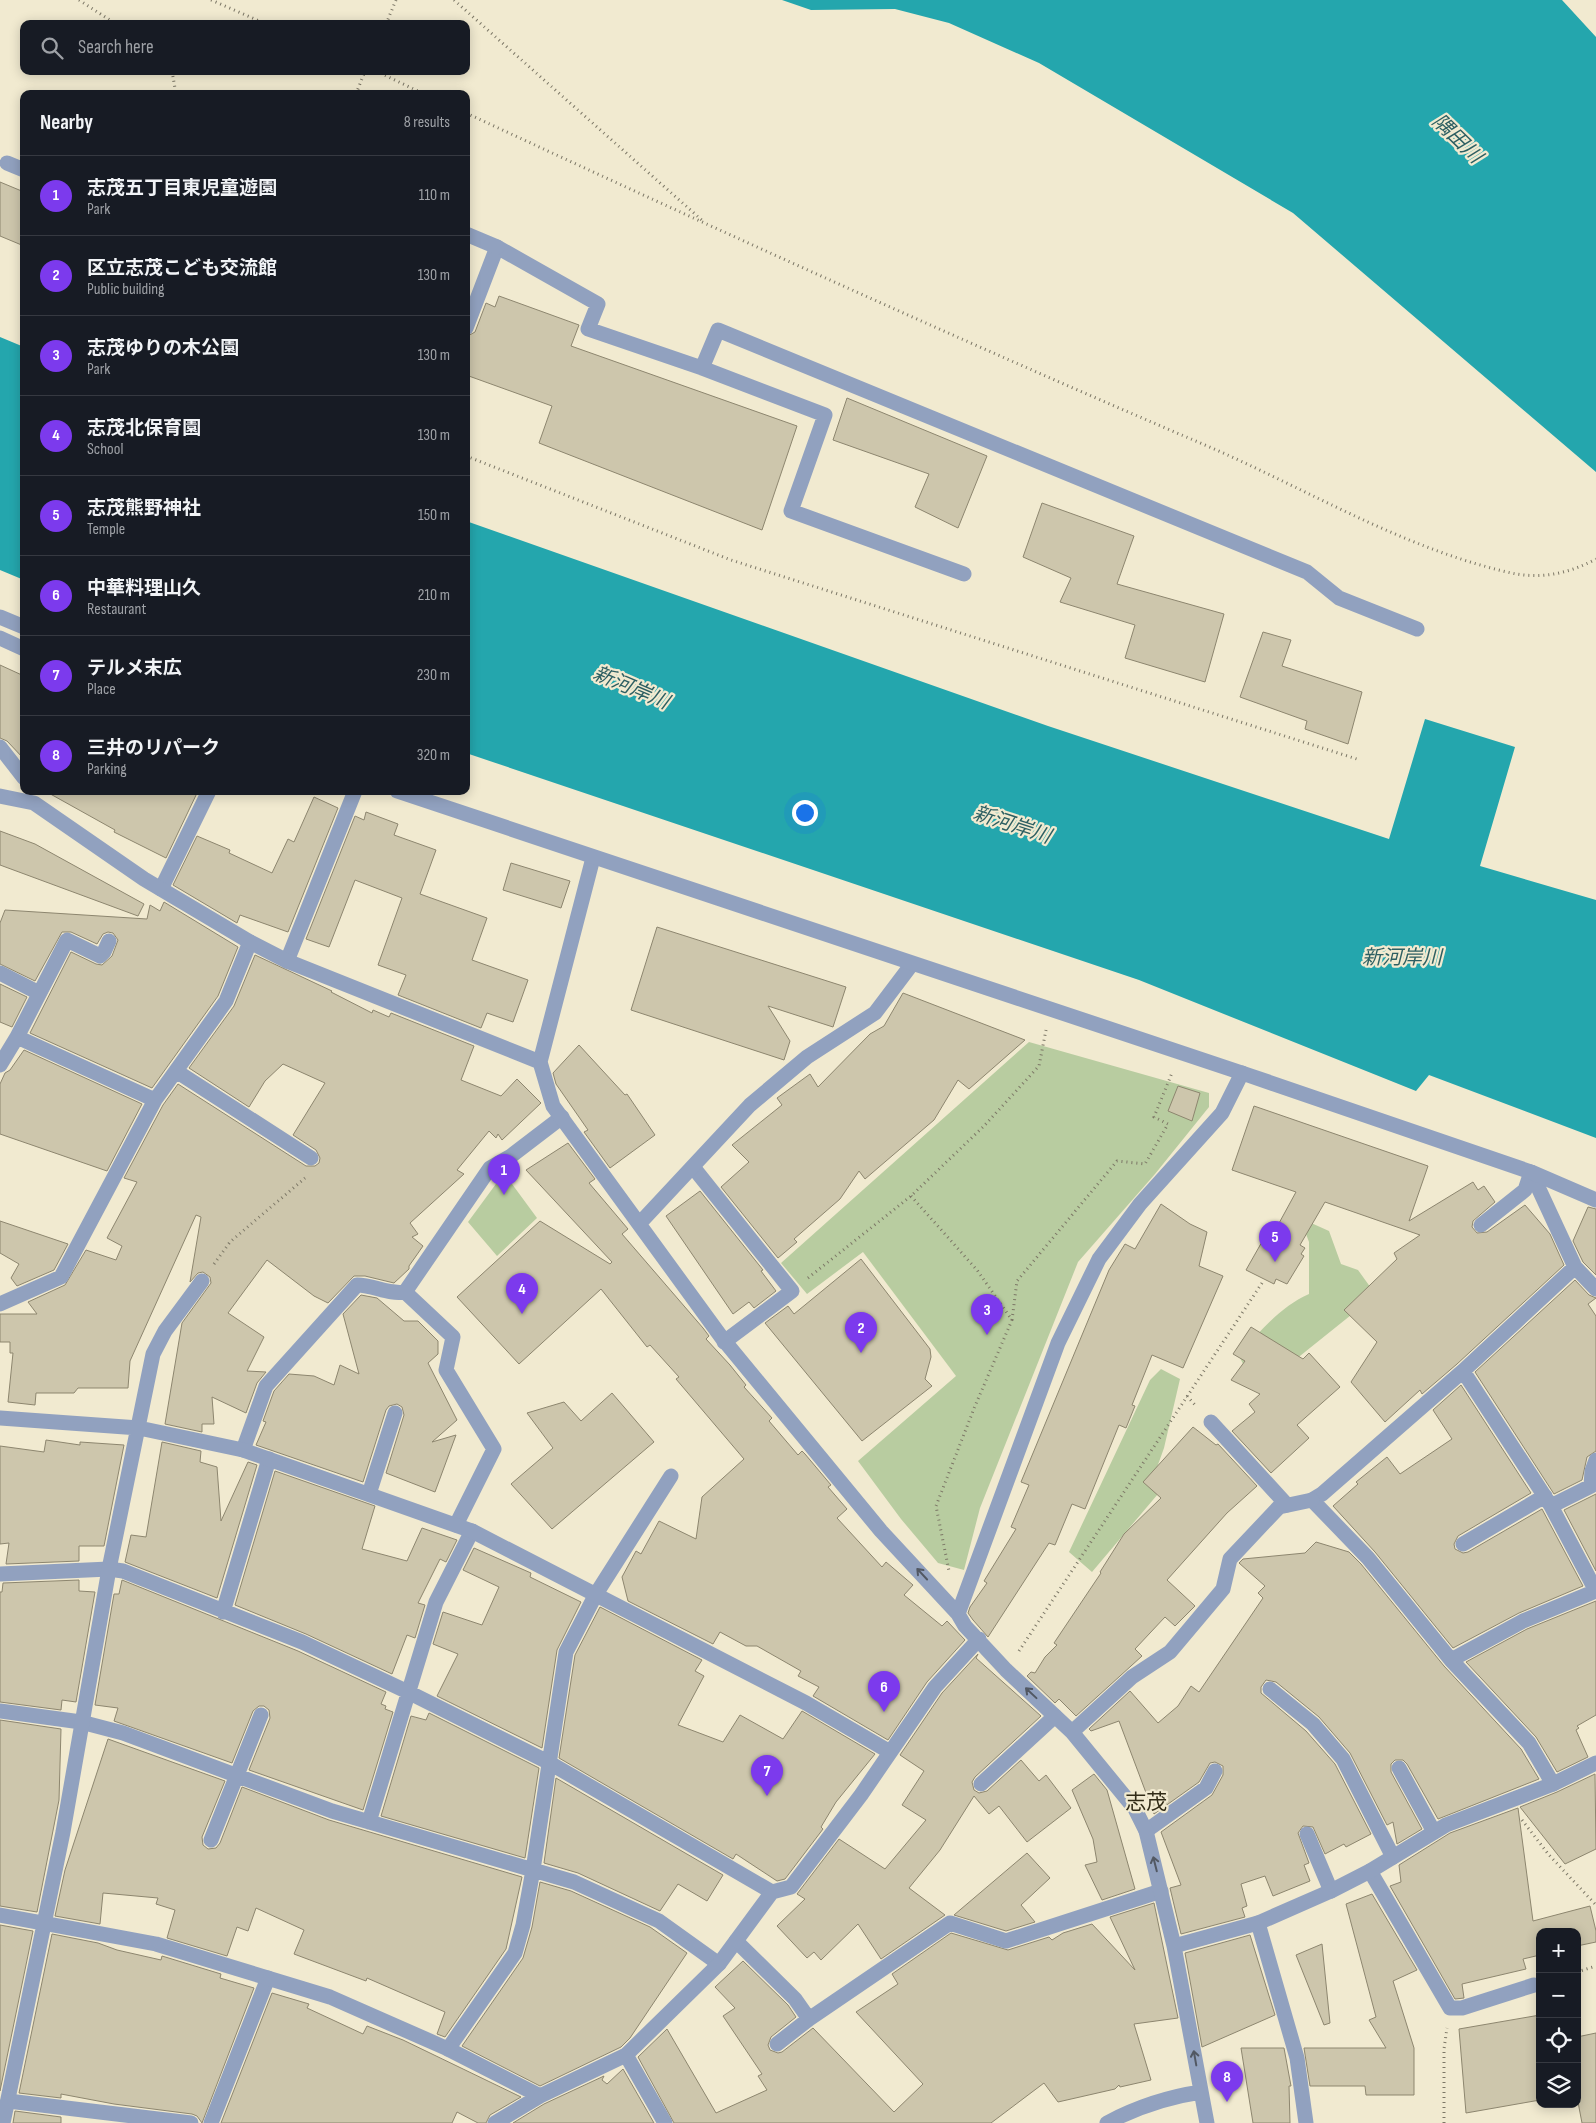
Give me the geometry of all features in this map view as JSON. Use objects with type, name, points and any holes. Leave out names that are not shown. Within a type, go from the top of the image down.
[{"type":"street","points":[[7,163],[20,168]]},
{"type":"street","points":[[470,236],[496,248],[598,304],[588,329],[702,368],[824,415],[791,511],[964,574]]},
{"type":"street","points":[[470,317],[496,248]]},
{"type":"street","points":[[702,368],[718,330],[1299,568],[1307,572],[1339,598],[1417,629]]},
{"type":"street","points":[[0,617],[20,625]]},
{"type":"street","points":[[0,638],[20,647]]},
{"type":"street","points":[[0,747],[20,773]]},
{"type":"street","points":[[161,888],[207,795]]},
{"type":"street","points":[[287,961],[353,795]]},
{"type":"street","points":[[411,795],[593,858],[1242,1073],[1531,1172],[1596,1200]]},
{"type":"street","points":[[421,795],[429,800]]},
{"type":"street","points":[[0,796],[33,797],[161,888],[250,942],[287,961],[540,1062]]},
{"type":"street","points":[[593,858],[540,1062],[553,1106],[724,1342],[881,1530],[958,1614],[965,1626],[1006,1670],[1072,1732],[1136,1809],[1146,1831],[1162,1891],[1207,2123]]},
{"type":"street","points":[[0,1065],[17,1037],[67,940],[100,956],[104,952],[109,940]]},
{"type":"street","points":[[0,1304],[61,1277],[155,1100],[226,1001],[250,942]]},
{"type":"street","points":[[639,1224],[750,1105],[807,1057],[875,1013],[912,964]]},
{"type":"street","points":[[0,972],[40,993]]},
{"type":"street","points":[[17,1037],[155,1100]]},
{"type":"street","points":[[176,1071],[311,1158]]},
{"type":"street","points":[[958,1614],[1058,1343],[1099,1259],[1140,1204],[1222,1113],[1242,1073]]},
{"type":"street","points":[[243,1450],[266,1386],[357,1285],[368,1285],[394,1294],[405,1292],[490,1168],[511,1156],[562,1118]]},
{"type":"street","points":[[693,1167],[792,1291],[724,1342]]},
{"type":"street","points":[[1481,1225],[1525,1190],[1531,1172]]},
{"type":"street","points":[[1531,1172],[1575,1267],[1596,1289]]},
{"type":"street","points":[[1072,1732],[1132,1676],[1170,1652],[1223,1589],[1230,1559],[1279,1507],[1312,1500],[1322,1494],[1463,1371],[1575,1267]]},
{"type":"street","points":[[3,2123],[63,1832],[109,1569],[153,1354],[165,1331],[202,1281]]},
{"type":"street","points":[[405,1292],[453,1337],[446,1370],[494,1449],[456,1525]]},
{"type":"street","points":[[1451,1660],[1523,1621],[1596,1591],[1548,1501],[1463,1371]]},
{"type":"street","points":[[369,1494],[395,1413]]},
{"type":"street","points":[[0,1418],[139,1428],[243,1450],[472,1530],[806,1703],[890,1752]]},
{"type":"street","points":[[1211,1422],[1287,1505]]},
{"type":"street","points":[[223,1612],[269,1460]]},
{"type":"street","points":[[1464,1544],[1548,1501],[1590,1486],[1596,1460]]},
{"type":"street","points":[[448,2050],[515,1953],[523,1924],[533,1870],[566,1652],[596,1594],[671,1476]]},
{"type":"street","points":[[1312,1500],[1368,1558],[1451,1660],[1529,1743],[1553,1784]]},
{"type":"street","points":[[369,1822],[436,1602],[472,1530]]},
{"type":"street","points":[[0,1574],[109,1569],[123,1571],[302,1642],[408,1692],[548,1762],[772,1892]]},
{"type":"street","points":[[495,2123],[540,2096],[626,2055],[719,1964],[772,1892],[792,1887],[890,1752],[935,1686],[979,1639]]},
{"type":"street","points":[[1270,1689],[1314,1724],[1343,1759],[1393,1857]]},
{"type":"street","points":[[0,1711],[81,1722],[123,1733],[369,1822],[574,1882],[659,1921],[719,1964]]},
{"type":"street","points":[[211,1840],[261,1715]]},
{"type":"street","points":[[981,1784],[1055,1716]]},
{"type":"street","points":[[1174,1946],[1258,1923],[1331,1891],[1370,1871],[1446,1825],[1553,1784],[1596,1763]]},
{"type":"street","points":[[1399,1768],[1434,1832]]},
{"type":"street","points":[[1146,1831],[1206,1788],[1215,1771]]},
{"type":"street","points":[[1307,1834],[1331,1891]]},
{"type":"street","points":[[1370,1871],[1450,2008],[1462,2008],[1534,1985]]},
{"type":"street","points":[[777,2044],[809,2019],[950,1923],[1006,1941],[1162,1891]]},
{"type":"street","points":[[0,1915],[156,1944],[330,1996],[448,2050],[540,2096]]},
{"type":"street","points":[[1258,1923],[1297,2058],[1306,2123]]},
{"type":"street","points":[[736,1941],[795,1999],[809,2019]]},
{"type":"street","points":[[211,2123],[268,1978]]},
{"type":"street","points":[[626,2055],[665,2123]]},
{"type":"street","points":[[1107,2123],[1130,2110],[1173,2096],[1201,2092]]},
{"type":"street","points":[[8,2100],[191,2123]]},
{"type":"path","points":[[79,0],[110,20]]},
{"type":"path","points":[[211,0],[257,20]]},
{"type":"path","points":[[388,20],[396,0]]},
{"type":"path","points":[[454,0],[707,225]]},
{"type":"path","points":[[173,75],[175,90]]},
{"type":"path","points":[[358,90],[363,75]]},
{"type":"path","points":[[384,75],[416,90]]},
{"type":"path","points":[[470,115],[707,225],[1226,454],[1383,529],[1467,561],[1510,573],[1544,576],[1575,570],[1596,559]]},
{"type":"path","points":[[470,458],[731,560],[1360,760]]},
{"type":"path","points":[[792,1291],[911,1196],[984,1126],[1040,1066],[1050,1010]]},
{"type":"path","points":[[950,1578],[936,1506],[974,1406],[1012,1320],[1017,1281],[1117,1161],[1145,1164],[1168,1124],[1154,1116],[1179,1053]]},
{"type":"path","points":[[202,1281],[230,1242],[307,1177]]},
{"type":"path","points":[[911,1196],[977,1270],[1012,1320]]},
{"type":"path","points":[[1006,1670],[1262,1283]]},
{"type":"path","points":[[1509,1801],[1549,1855],[1596,1905]]},
{"type":"path","points":[[1581,1971],[1596,1966]]},
{"type":"path","points":[[1444,2123],[1444,2048],[1450,2008]]},
{"type":"green space","points":[[1029,1042],[1209,1093],[1209,1107],[1155,1174],[1078,1262],[980,1508],[964,1570],[938,1563],[901,1519],[858,1461],[956,1376],[863,1252],[807,1294],[781,1263]]},
{"type":"green space","points":[[504,1173],[537,1218],[497,1256],[468,1222]]},
{"type":"green space","points":[[1300,1218],[1329,1231],[1341,1264],[1358,1270],[1376,1295],[1270,1380],[1253,1383],[1239,1356],[1262,1329],[1280,1313],[1309,1294],[1309,1242]]},
{"type":"green space","points":[[1161,1369],[1180,1379],[1164,1448],[1155,1473],[1163,1488],[1092,1572],[1069,1552],[1150,1380]]},
{"type":"water","name":"隅田川","points":[[782,0],[1562,0],[1596,37],[1596,472],[1293,213],[1039,63],[949,23],[895,9],[811,10]]},
{"type":"water","points":[[0,337],[20,345],[20,578],[0,570]]},
{"type":"water","name":"新河岸川","points":[[470,522],[1048,726],[1389,839],[1425,719],[1515,747],[1480,866],[1596,900],[1596,1138],[1429,1075],[1416,1091],[1139,980],[470,754]]},
{"type":"building","points":[[0,182],[20,190],[20,244],[0,236]]},
{"type":"building","points":[[499,296],[579,325],[571,346],[797,426],[762,530],[539,443],[552,406],[470,376],[470,335],[475,332],[486,303],[495,307]]},
{"type":"building","points":[[847,398],[987,456],[958,528],[915,507],[929,474],[833,440]]},
{"type":"building","points":[[1042,503],[1134,536],[1117,584],[1224,614],[1205,682],[1125,658],[1135,625],[1060,602],[1071,578],[1023,557]]},
{"type":"building","points":[[1263,632],[1291,640],[1282,666],[1362,692],[1348,744],[1305,729],[1307,721],[1240,697]]},
{"type":"building","points":[[0,665],[20,674],[20,755],[7,741],[0,738]]},
{"type":"building","points":[[52,795],[196,795],[166,858],[114,832],[115,830]]},
{"type":"building","points":[[314,797],[338,808],[288,932],[240,915],[237,923],[173,885],[197,836],[230,850],[229,853],[272,873],[288,839],[294,842]]},
{"type":"building","points":[[366,812],[398,824],[394,835],[436,850],[420,894],[487,918],[472,960],[528,980],[513,1022],[487,1013],[481,1028],[398,995],[406,975],[378,965],[402,898],[355,880],[329,947],[306,939],[355,816],[364,820]]},
{"type":"building","points":[[0,831],[35,844],[144,904],[138,916],[0,865]]},
{"type":"building","points":[[511,863],[570,881],[561,908],[503,890]]},
{"type":"building","points":[[164,902],[238,947],[218,996],[152,1088],[30,1033],[71,952],[102,965],[112,956],[118,940],[113,933],[108,932],[103,934],[97,944],[71,932],[62,932],[35,981],[0,964],[0,923],[5,910],[147,919],[150,905],[160,911]]},
{"type":"building","points":[[657,927],[846,987],[833,1027],[768,1006],[790,1041],[784,1060],[631,1010]]},
{"type":"building","points":[[255,955],[332,991],[372,1013],[373,1010],[389,1017],[391,1013],[474,1046],[461,1080],[501,1096],[517,1079],[541,1103],[502,1140],[498,1134],[496,1138],[489,1131],[457,1170],[464,1174],[410,1223],[418,1234],[412,1237],[423,1246],[409,1266],[409,1269],[394,1283],[365,1276],[354,1276],[328,1303],[314,1296],[267,1260],[228,1313],[264,1337],[247,1371],[266,1372],[257,1383],[246,1413],[212,1397],[214,1424],[202,1424],[202,1432],[165,1424],[182,1323],[211,1283],[210,1277],[203,1272],[198,1273],[190,1282],[201,1217],[196,1215],[130,1361],[128,1388],[78,1388],[74,1393],[36,1393],[35,1405],[8,1402],[13,1353],[10,1353],[10,1342],[0,1342],[0,1314],[37,1314],[28,1302],[65,1285],[86,1250],[116,1260],[122,1246],[107,1238],[137,1182],[124,1178],[163,1105],[178,1084],[306,1166],[315,1166],[319,1163],[320,1158],[316,1150],[293,1135],[325,1083],[283,1064],[265,1081],[249,1107],[189,1068],[234,1006]]},
{"type":"building","points":[[0,984],[27,997],[12,1027],[0,1022]]},
{"type":"building","points":[[903,993],[1025,1040],[969,1089],[958,1080],[934,1120],[865,1179],[859,1171],[840,1199],[794,1239],[797,1242],[778,1258],[721,1187],[749,1162],[732,1145],[782,1105],[777,1098],[810,1074],[818,1087],[870,1034],[884,1026]]},
{"type":"building","points":[[579,1045],[625,1095],[627,1094],[655,1135],[610,1168],[584,1132],[588,1130],[556,1084],[553,1073]]},
{"type":"building","points":[[24,1050],[142,1104],[107,1171],[0,1134],[0,1084],[5,1073],[10,1070]]},
{"type":"building","points":[[1178,1086],[1200,1093],[1192,1121],[1168,1111]]},
{"type":"building","points":[[1254,1106],[1428,1166],[1409,1221],[1473,1182],[1478,1190],[1484,1186],[1495,1202],[1473,1221],[1472,1227],[1477,1233],[1487,1232],[1525,1205],[1550,1234],[1564,1265],[1457,1364],[1422,1394],[1420,1390],[1385,1422],[1351,1382],[1377,1342],[1344,1310],[1397,1259],[1394,1253],[1420,1235],[1325,1202],[1300,1245],[1305,1248],[1301,1254],[1304,1256],[1287,1284],[1276,1279],[1274,1284],[1246,1270],[1267,1233],[1272,1236],[1296,1192],[1232,1170]]},
{"type":"building","points":[[568,1143],[595,1179],[589,1183],[628,1229],[622,1234],[703,1328],[709,1336],[706,1339],[730,1365],[746,1385],[744,1387],[772,1418],[769,1421],[798,1455],[802,1451],[805,1454],[831,1485],[828,1487],[847,1509],[837,1518],[882,1567],[886,1562],[913,1585],[904,1595],[942,1626],[947,1621],[965,1640],[927,1682],[888,1740],[813,1696],[819,1687],[798,1676],[801,1671],[757,1646],[746,1646],[720,1632],[713,1644],[628,1601],[622,1577],[636,1551],[641,1554],[659,1521],[696,1539],[702,1497],[744,1459],[676,1379],[679,1377],[650,1345],[647,1347],[601,1289],[519,1364],[457,1297],[540,1221],[610,1264],[612,1262],[526,1170]]},
{"type":"building","points":[[700,1191],[763,1270],[761,1271],[776,1291],[754,1308],[749,1302],[733,1314],[666,1216]]},
{"type":"building","points":[[1161,1204],[1190,1224],[1207,1232],[1199,1266],[1223,1276],[1183,1368],[1152,1355],[1132,1405],[1135,1406],[1126,1428],[1119,1425],[1085,1509],[1072,1504],[1055,1545],[1049,1543],[988,1637],[968,1613],[970,1607],[987,1583],[984,1581],[1016,1529],[1011,1527],[1029,1485],[1021,1482],[1109,1270],[1125,1244],[1135,1249]]},
{"type":"building","points":[[1588,1207],[1596,1209],[1596,1275],[1583,1262],[1573,1241]]},
{"type":"building","points":[[0,1221],[68,1244],[54,1270],[17,1286],[11,1278],[19,1264],[0,1253]]},
{"type":"building","points":[[861,1259],[930,1349],[931,1357],[925,1379],[932,1386],[862,1441],[765,1323],[788,1306],[794,1314]]},
{"type":"building","points":[[1575,1280],[1589,1295],[1596,1298],[1588,1304],[1596,1316],[1596,1451],[1587,1457],[1582,1480],[1554,1494],[1475,1372]]},
{"type":"building","points":[[361,1295],[377,1298],[404,1321],[418,1321],[438,1341],[438,1354],[428,1363],[457,1420],[432,1442],[456,1435],[435,1492],[386,1473],[404,1415],[402,1407],[397,1404],[389,1406],[386,1410],[363,1482],[256,1445],[266,1422],[263,1421],[274,1391],[289,1374],[314,1376],[334,1385],[340,1365],[359,1374],[343,1314]]},
{"type":"building","points":[[1251,1327],[1303,1359],[1309,1353],[1340,1387],[1297,1425],[1309,1438],[1271,1473],[1232,1431],[1255,1412],[1249,1404],[1260,1394],[1231,1380],[1245,1361],[1233,1354]]},
{"type":"building","points":[[1461,1385],[1531,1493],[1458,1536],[1454,1544],[1455,1549],[1463,1553],[1468,1552],[1542,1509],[1583,1586],[1519,1613],[1453,1648],[1375,1552],[1333,1506],[1358,1484],[1356,1482],[1387,1457],[1400,1474],[1452,1439],[1433,1410]]},
{"type":"building","points":[[612,1393],[654,1442],[552,1529],[511,1484],[553,1448],[527,1413],[564,1402],[581,1421]]},
{"type":"building","points":[[1193,1427],[1216,1445],[1218,1444],[1257,1486],[1227,1513],[1167,1580],[1195,1606],[1175,1626],[1165,1617],[1135,1649],[1142,1656],[1076,1716],[1059,1699],[1055,1703],[1027,1676],[1031,1672],[1035,1673],[1045,1657],[1057,1645],[1054,1643],[1101,1573],[1124,1534],[1161,1498],[1143,1482]]},
{"type":"building","points":[[46,1440],[80,1445],[80,1442],[124,1445],[104,1546],[79,1546],[79,1561],[6,1564],[9,1543],[0,1544],[0,1446],[44,1452]]},
{"type":"building","points":[[162,1442],[201,1451],[200,1462],[217,1467],[221,1521],[248,1462],[257,1465],[217,1598],[125,1562],[131,1535],[146,1537]]},
{"type":"building","points":[[275,1471],[375,1506],[362,1549],[407,1561],[422,1528],[457,1540],[446,1562],[440,1559],[418,1603],[425,1605],[415,1638],[407,1635],[392,1674],[306,1634],[235,1605]]},
{"type":"building","points":[[1596,1494],[1596,1571],[1564,1510]]},
{"type":"building","points":[[1316,1542],[1349,1552],[1361,1564],[1444,1666],[1521,1749],[1539,1779],[1438,1819],[1407,1764],[1403,1760],[1395,1760],[1391,1764],[1391,1772],[1422,1829],[1397,1844],[1393,1822],[1387,1825],[1350,1753],[1319,1717],[1276,1682],[1266,1680],[1261,1687],[1261,1693],[1306,1731],[1335,1764],[1371,1834],[1346,1847],[1344,1844],[1325,1854],[1313,1827],[1303,1826],[1298,1833],[1309,1863],[1304,1865],[1310,1881],[1273,1896],[1265,1876],[1241,1884],[1247,1906],[1242,1908],[1245,1917],[1181,1934],[1170,1888],[1181,1885],[1161,1832],[1212,1795],[1223,1775],[1223,1766],[1215,1762],[1210,1763],[1199,1782],[1154,1814],[1119,1721],[1091,1731],[1089,1729],[1130,1691],[1158,1723],[1178,1706],[1191,1686],[1199,1692],[1263,1598],[1258,1593],[1265,1586],[1239,1563],[1243,1559],[1305,1553]]},
{"type":"building","points":[[474,1548],[531,1573],[530,1577],[581,1602],[557,1650],[542,1748],[437,1696],[458,1654],[433,1644],[443,1612],[482,1625],[499,1587],[463,1570]]},
{"type":"building","points":[[79,1580],[79,1591],[95,1592],[76,1702],[62,1700],[61,1710],[0,1702],[0,1592],[2,1592],[3,1583]]},
{"type":"building","points":[[122,1580],[298,1651],[386,1692],[381,1704],[386,1706],[385,1709],[393,1712],[363,1810],[249,1770],[270,1718],[269,1710],[264,1706],[259,1706],[253,1711],[232,1763],[114,1721],[118,1708],[95,1705],[114,1594],[119,1594]]},
{"type":"building","points":[[1596,1601],[1596,1715],[1577,1726],[1579,1728],[1576,1730],[1588,1757],[1557,1772],[1536,1737],[1466,1662],[1527,1629]]},
{"type":"building","points":[[600,1607],[702,1660],[695,1671],[704,1676],[678,1725],[723,1742],[740,1715],[783,1739],[802,1711],[875,1754],[836,1802],[821,1827],[823,1829],[785,1879],[777,1881],[736,1854],[733,1859],[559,1758],[575,1655]]},
{"type":"building","points":[[978,1654],[976,1658],[1041,1716],[975,1777],[972,1782],[974,1790],[979,1793],[987,1791],[1021,1760],[1039,1781],[1046,1775],[1071,1808],[1027,1842],[999,1806],[989,1814],[974,1796],[940,1850],[909,1888],[945,1915],[881,1959],[858,1924],[821,1960],[814,1952],[807,1958],[777,1926],[805,1899],[797,1894],[839,1839],[885,1869],[926,1820],[902,1805],[924,1771],[900,1755],[942,1693]]},
{"type":"building","points":[[429,1713],[539,1768],[525,1858],[381,1816],[411,1716],[426,1720]]},
{"type":"building","points":[[0,1720],[61,1729],[59,1800],[37,1912],[0,1906]]},
{"type":"building","points":[[108,1739],[225,1781],[202,1837],[203,1845],[208,1849],[216,1848],[220,1843],[242,1787],[329,1820],[522,1877],[506,1949],[445,2037],[437,2034],[445,2012],[367,1978],[366,1981],[294,1954],[304,1930],[256,1908],[248,1931],[237,1927],[227,1956],[167,1938],[175,1910],[156,1904],[158,1898],[103,1893],[100,1924],[55,1916],[65,1870]]},
{"type":"building","points":[[1094,1774],[1107,1790],[1135,1889],[1102,1900],[1085,1865],[1097,1862],[1093,1839],[1072,1790]]},
{"type":"building","points":[[1595,1774],[1596,1849],[1565,1864],[1520,1807]]},
{"type":"building","points":[[556,1778],[723,1875],[707,1901],[678,1884],[660,1911],[578,1873],[544,1863]]},
{"type":"building","points":[[1518,1808],[1533,1921],[1590,1906],[1596,1931],[1596,1942],[1581,1945],[1581,1928],[1536,1928],[1536,1956],[1523,1959],[1526,1969],[1462,1984],[1464,1998],[1455,1999],[1390,1886],[1401,1882],[1399,1865],[1450,1833]]},
{"type":"building","points":[[1027,1853],[1050,1878],[1021,1905],[1035,1922],[1006,1931],[954,1915]]},
{"type":"building","points":[[540,1882],[571,1891],[650,1927],[687,1953],[630,2038],[621,2047],[540,2086],[462,2046],[523,1958],[532,1927]]},
{"type":"building","points":[[1372,1894],[1417,1970],[1393,1981],[1414,2048],[1414,2095],[1366,2095],[1365,2086],[1310,2086],[1304,2048],[1386,2048],[1369,2020],[1376,2017],[1346,1904]]},
{"type":"building","points":[[1154,1903],[1178,2018],[1134,2024],[1151,2080],[1120,2087],[1119,2085],[1115,2089],[1058,2102],[1044,2083],[991,2123],[674,2123],[638,2057],[667,2029],[716,2113],[767,2090],[758,2076],[762,2074],[723,2016],[735,2008],[715,1987],[743,1961],[788,2005],[796,2017],[771,2037],[768,2045],[770,2050],[778,2053],[782,2052],[813,2028],[894,2112],[923,2084],[856,2012],[898,1984],[892,1974],[951,1933],[1008,1950],[1049,1937],[1052,1940],[1063,1933],[1092,1924],[1135,1970],[1110,1917]]},
{"type":"building","points":[[0,1925],[33,1931],[0,2091]]},
{"type":"building","points":[[52,1934],[98,1943],[117,1950],[161,1960],[162,1956],[221,1974],[220,1978],[254,1988],[202,2123],[197,2116],[192,2114],[114,2104],[61,2094],[61,2098],[19,2093]]},
{"type":"building","points":[[1250,1935],[1275,2015],[1202,2047],[1185,1953]]},
{"type":"building","points":[[1322,1944],[1330,2023],[1324,2025],[1296,1955]]},
{"type":"building","points":[[272,1993],[309,2004],[307,2008],[363,2034],[367,2026],[403,2040],[521,2097],[490,2115],[486,2123],[478,2123],[457,2112],[452,2123],[221,2123]]},
{"type":"building","points":[[1536,2016],[1536,2101],[1466,2113],[1459,2029]]},
{"type":"building","points":[[1596,2033],[1596,2123],[1582,2123],[1579,2108],[1581,2108],[1581,2036]]},
{"type":"building","points":[[1241,2048],[1284,2048],[1291,2086],[1289,2086],[1290,2123],[1253,2123]]},
{"type":"building","points":[[623,2069],[654,2123],[513,2123],[544,2104],[604,2076],[602,2080],[607,2084]]},
{"type":"building","points":[[15,2111],[61,2117],[61,2123],[13,2123]]},
{"type":"place","name":"志茂五丁目東児童遊園","points":[[504,1195]]},
{"type":"place","name":"志茂熊野神社","points":[[1275,1262]]},
{"type":"place","name":"志茂北保育園","points":[[522,1314]]},
{"type":"place","name":"志茂ゆりの木公園","points":[[987,1335]]},
{"type":"place","name":"区立志茂こども交流館","points":[[861,1353]]},
{"type":"place","name":"中華料理山久","points":[[884,1712]]},
{"type":"place","name":"テルメ末広","points":[[767,1796]]},
{"type":"place","name":"三井のリパーク","points":[[1227,2102]]},
{"type":"district","name":"志茂","points":[[1146,1802]]}]
